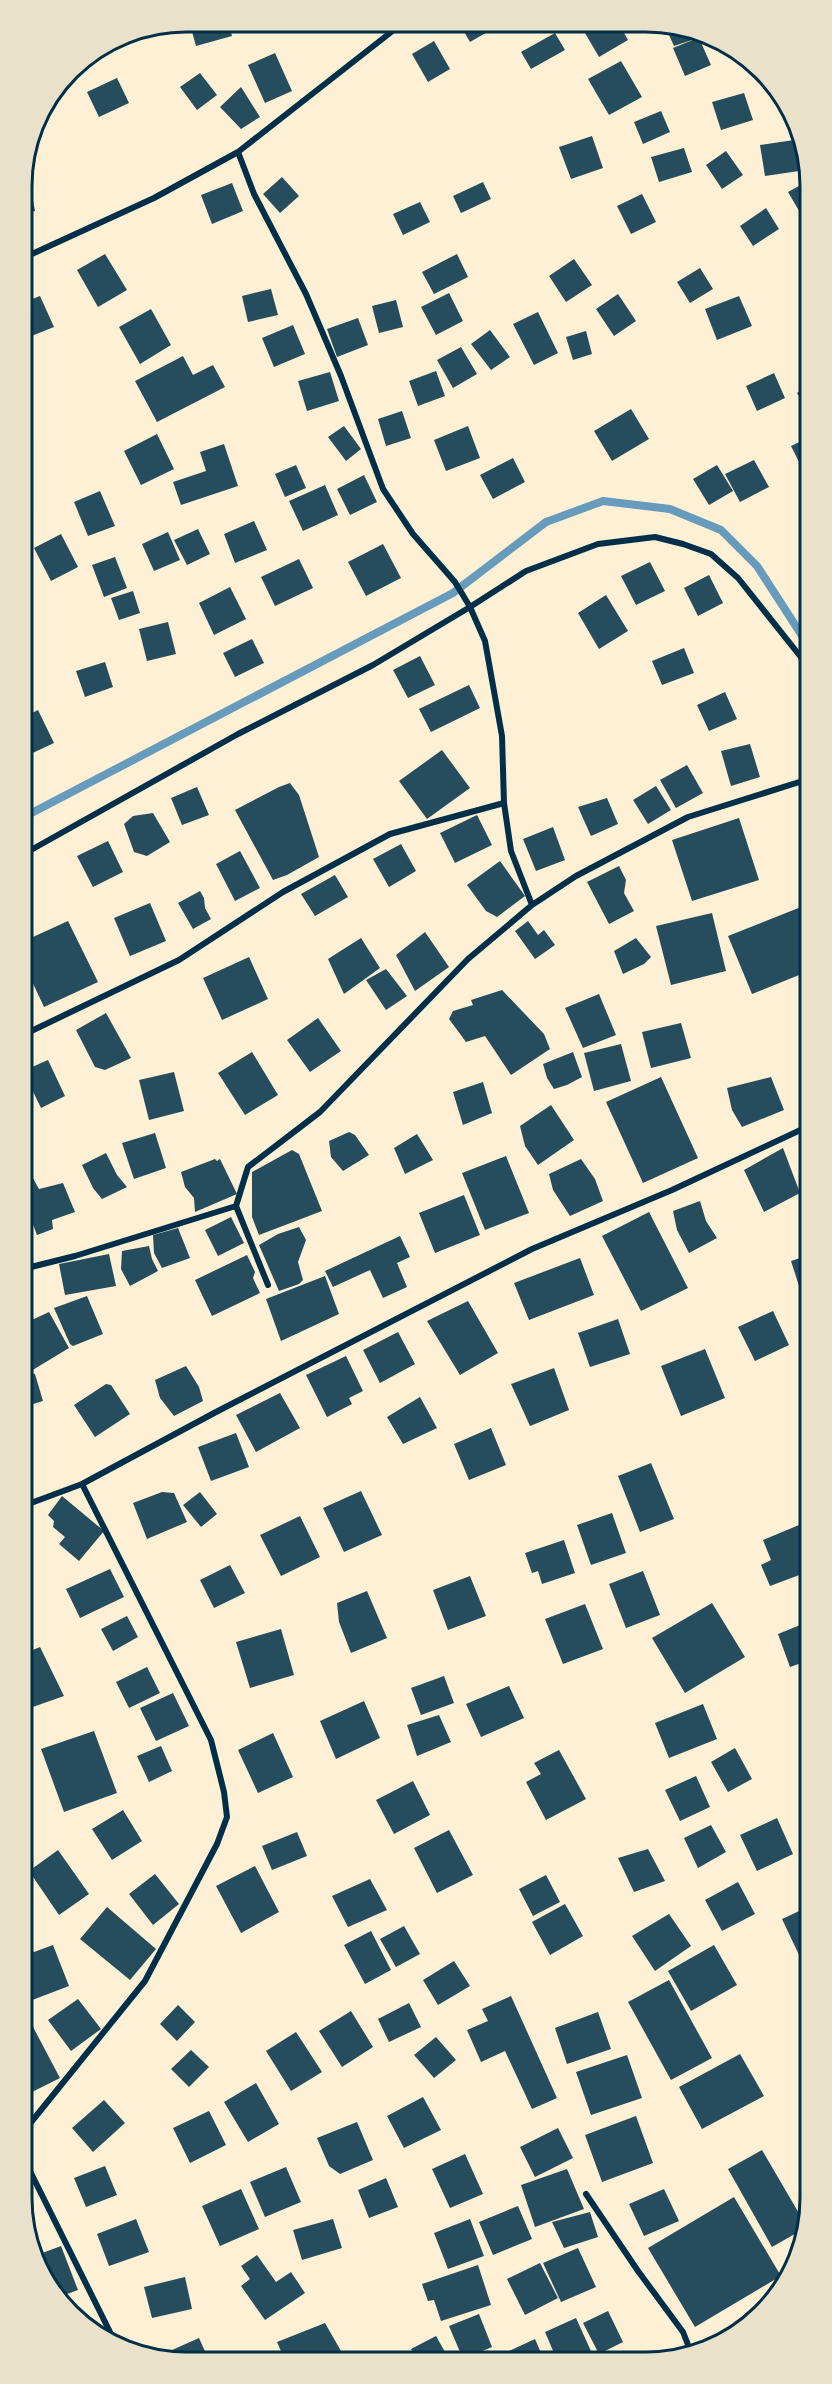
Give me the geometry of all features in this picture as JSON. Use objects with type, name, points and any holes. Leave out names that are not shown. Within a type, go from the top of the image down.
[{"type":"street","points":[[32,254],[154,198],[238,152],[391,32]]},
{"type":"street","points":[[238,152],[254,194],[306,294],[341,376],[383,489],[413,534],[455,582],[470,607],[485,641],[502,736],[504,803],[511,851],[532,905]]},
{"type":"street","points":[[32,849],[238,734],[373,665],[526,571],[598,544],[655,537],[711,554],[738,578],[800,656]]},
{"type":"street","points":[[267,1285],[236,1206],[248,1167],[320,1112],[468,959],[532,905],[576,876],[688,817],[800,782]]},
{"type":"street","points":[[32,1030],[179,960],[283,892],[390,834],[504,803]]},
{"type":"street","points":[[32,1503],[82,1485],[247,1396],[532,1249],[672,1190],[800,1129]]},
{"type":"street","points":[[32,1267],[75,1256],[236,1206]]},
{"type":"street","points":[[32,2121],[145,1981],[217,1844],[227,1817],[224,1792],[211,1740],[82,1485]]},
{"type":"street","points":[[32,2175],[109,2333]]},
{"type":"street","points":[[586,2193],[638,2271],[683,2332],[689,2346]]},
{"type":"building","points":[[192,32],[231,32],[232,36],[196,46]]},
{"type":"building","points":[[464,32],[487,32],[470,42]]},
{"type":"building","points":[[624,32],[628,40],[599,57],[585,33]]},
{"type":"building","points":[[555,33],[565,50],[531,69],[521,52]]},
{"type":"building","points":[[668,33],[694,39],[674,46]]},
{"type":"building","points":[[694,39],[701,42],[711,65],[685,76],[673,48]]},
{"type":"building","points":[[434,41],[450,69],[428,82],[412,54]]},
{"type":"building","points":[[275,53],[292,91],[265,103],[248,65]]},
{"type":"building","points":[[621,61],[642,97],[609,115],[588,79]]},
{"type":"building","points":[[200,73],[217,95],[197,110],[180,87]]},
{"type":"building","points":[[117,78],[129,103],[99,117],[87,92]]},
{"type":"building","points":[[241,87],[260,117],[241,129],[220,107]]},
{"type":"building","points":[[744,93],[753,120],[721,130],[712,102]]},
{"type":"building","points":[[661,111],[670,132],[643,144],[634,122]]},
{"type":"building","points":[[592,136],[603,168],[571,179],[559,147]]},
{"type":"building","points":[[793,140],[799,171],[765,176],[760,145]]},
{"type":"building","points":[[684,148],[692,172],[659,182],[651,157]]},
{"type":"building","points":[[726,151],[743,175],[722,189],[706,165]]},
{"type":"building","points":[[282,177],[299,196],[280,213],[263,194]]},
{"type":"building","points":[[483,182],[491,199],[461,213],[453,196]]},
{"type":"building","points":[[232,183],[243,211],[212,224],[201,195]]},
{"type":"building","points":[[800,185],[800,212],[788,192]]},
{"type":"building","points":[[642,194],[656,222],[631,234],[617,206]]},
{"type":"building","points":[[32,195],[35,211],[32,211]]},
{"type":"building","points":[[420,202],[430,222],[403,235],[393,214]]},
{"type":"building","points":[[766,208],[779,229],[753,246],[740,226]]},
{"type":"building","points":[[105,254],[127,290],[98,307],[77,270]]},
{"type":"building","points":[[457,254],[468,277],[434,294],[422,272]]},
{"type":"building","points":[[574,259],[592,285],[566,302],[549,276]]},
{"type":"building","points":[[700,268],[713,289],[690,303],[677,282]]},
{"type":"building","points":[[271,289],[278,315],[248,322],[242,296]]},
{"type":"building","points":[[449,293],[463,321],[436,335],[421,307]]},
{"type":"building","points":[[618,294],[636,321],[614,336],[596,309]]},
{"type":"building","points":[[40,296],[54,327],[32,336],[32,299]]},
{"type":"building","points":[[739,296],[752,326],[717,340],[705,309]]},
{"type":"building","points":[[396,300],[403,327],[379,333],[372,306]]},
{"type":"building","points":[[151,309],[171,345],[140,364],[119,327]]},
{"type":"building","points":[[538,312],[558,353],[534,365],[513,324]]},
{"type":"building","points":[[358,318],[368,345],[337,357],[327,329]]},
{"type":"building","points":[[293,325],[305,354],[274,367],[262,338]]},
{"type":"building","points":[[490,330],[510,357],[491,370],[471,344]]},
{"type":"building","points":[[586,331],[592,354],[573,360],[566,337]]},
{"type":"building","points":[[461,347],[477,374],[453,388],[437,360]]},
{"type":"building","points":[[183,356],[193,375],[213,365],[225,387],[157,422],[135,381]]},
{"type":"building","points":[[436,371],[445,396],[418,406],[409,381]]},
{"type":"building","points":[[330,372],[339,401],[307,411],[298,381]]},
{"type":"building","points":[[774,373],[785,398],[757,411],[746,386]]},
{"type":"building","points":[[631,409],[649,439],[612,461],[594,431]]},
{"type":"building","points":[[402,411],[411,438],[386,446],[378,419]]},
{"type":"building","points":[[344,426],[361,449],[346,461],[328,437]]},
{"type":"building","points":[[468,426],[480,458],[446,471],[434,440]]},
{"type":"building","points":[[157,434],[174,469],[141,485],[124,451]]},
{"type":"building","points":[[800,442],[800,464],[791,446]]},
{"type":"building","points":[[224,444],[238,486],[181,505],[173,482],[206,471],[200,452]]},
{"type":"building","points":[[513,458],[525,482],[493,499],[480,475]]},
{"type":"building","points":[[754,460],[769,487],[740,502],[725,474]]},
{"type":"building","points":[[296,465],[306,488],[285,497],[275,474]]},
{"type":"building","points":[[717,465],[733,491],[709,505],[693,479]]},
{"type":"building","points":[[364,475],[377,502],[350,515],[337,489]]},
{"type":"building","points":[[325,485],[338,515],[303,531],[289,501]]},
{"type":"building","points":[[100,491],[115,526],[88,536],[74,502]]},
{"type":"building","points":[[254,521],[267,550],[235,563],[224,534]]},
{"type":"building","points":[[198,529],[210,554],[187,565],[174,540]]},
{"type":"building","points":[[168,532],[180,560],[154,571],[142,544]]},
{"type":"building","points":[[61,534],[78,567],[51,581],[34,548]]},
{"type":"building","points":[[383,544],[401,578],[366,596],[348,562]]},
{"type":"building","points":[[115,557],[127,588],[104,597],[92,565]]},
{"type":"building","points":[[299,559],[313,588],[275,606],[261,577]]},
{"type":"building","points":[[650,562],[665,591],[636,605],[621,576]]},
{"type":"building","points":[[709,575],[723,603],[698,616],[684,588]]},
{"type":"building","points":[[230,587],[246,619],[214,635],[199,603]]},
{"type":"building","points":[[133,591],[140,613],[119,620],[111,598]]},
{"type":"building","points":[[606,595],[628,631],[599,649],[578,613]]},
{"type":"building","points":[[168,622],[176,654],[147,661],[139,629]]},
{"type":"building","points":[[252,639],[264,663],[235,677],[223,653]]},
{"type":"building","points":[[684,648],[694,673],[662,685],[652,661]]},
{"type":"building","points":[[420,656],[435,685],[408,698],[393,670]]},
{"type":"building","points":[[105,662],[113,687],[85,697],[76,671]]},
{"type":"building","points":[[469,685],[480,708],[431,732],[419,709]]},
{"type":"building","points":[[725,692],[737,719],[709,731],[697,705]]},
{"type":"building","points":[[38,710],[54,743],[32,753],[32,713]]},
{"type":"building","points":[[750,744],[760,777],[731,786],[721,751]]},
{"type":"building","points":[[442,750],[470,788],[427,819],[399,781]]},
{"type":"building","points":[[687,765],[703,793],[676,808],[660,780]]},
{"type":"building","points":[[290,783],[299,795],[319,857],[273,880],[235,810]]},
{"type":"building","points":[[656,786],[671,810],[648,824],[633,800]]},
{"type":"building","points":[[197,787],[209,815],[182,825],[171,798]]},
{"type":"building","points":[[607,798],[618,824],[591,836],[578,807]]},
{"type":"building","points":[[153,813],[170,842],[147,856],[134,852],[124,824],[133,816]]},
{"type":"building","points":[[477,815],[492,845],[455,863],[440,833]]},
{"type":"building","points":[[739,818],[759,880],[692,901],[672,840]]},
{"type":"building","points":[[553,827],[565,860],[536,871],[523,839]]},
{"type":"building","points":[[108,841],[123,872],[93,887],[77,856]]},
{"type":"building","points":[[401,844],[416,871],[389,887],[373,859]]},
{"type":"building","points":[[240,851],[260,888],[235,901],[216,864]]},
{"type":"building","points":[[500,861],[525,896],[497,917],[486,911],[467,885]]},
{"type":"building","points":[[619,866],[626,880],[624,893],[634,911],[609,924],[587,882]]},
{"type":"building","points":[[335,875],[348,897],[315,916],[301,894]]},
{"type":"building","points":[[200,891],[211,919],[193,929],[178,903]]},
{"type":"building","points":[[150,903],[166,941],[130,956],[114,918]]},
{"type":"building","points":[[800,907],[800,975],[752,994],[728,936]]},
{"type":"building","points":[[712,913],[726,971],[671,985],[656,926]]},
{"type":"building","points":[[68,921],[98,982],[44,1007],[32,981],[32,937]]},
{"type":"building","points":[[528,921],[538,935],[544,930],[555,945],[535,959],[515,931]]},
{"type":"building","points":[[425,932],[449,967],[415,991],[396,955]]},
{"type":"building","points":[[361,938],[380,968],[344,994],[328,959]]},
{"type":"building","points":[[636,938],[651,957],[644,964],[623,974],[614,951]]},
{"type":"building","points":[[249,957],[268,999],[222,1020],[203,978]]},
{"type":"building","points":[[386,969],[407,996],[386,1010],[366,980]]},
{"type":"building","points":[[502,990],[544,1034],[550,1049],[511,1075],[485,1036],[466,1042],[449,1019],[453,1011],[473,1005],[471,1000]]},
{"type":"building","points":[[599,994],[616,1035],[583,1048],[565,1008]]},
{"type":"building","points":[[106,1013],[131,1058],[105,1070],[95,1067],[76,1030]]},
{"type":"building","points":[[318,1018],[341,1051],[310,1072],[287,1040]]},
{"type":"building","points":[[681,1023],[691,1058],[651,1068],[642,1032]]},
{"type":"building","points":[[621,1044],[631,1081],[594,1091],[584,1053]]},
{"type":"building","points":[[252,1052],[278,1095],[245,1115],[218,1073]]},
{"type":"building","points":[[573,1052],[582,1077],[554,1089],[547,1078],[543,1064]]},
{"type":"building","points":[[48,1060],[65,1096],[41,1108],[32,1090],[32,1067]]},
{"type":"building","points":[[174,1072],[184,1111],[149,1120],[139,1080]]},
{"type":"building","points":[[661,1077],[698,1158],[643,1183],[606,1102]]},
{"type":"building","points":[[771,1077],[784,1110],[742,1127],[732,1110],[727,1088]]},
{"type":"building","points":[[483,1082],[492,1113],[463,1125],[453,1092]]},
{"type":"building","points":[[551,1105],[574,1140],[538,1165],[525,1146],[520,1126]]},
{"type":"building","points":[[349,1132],[355,1135],[369,1155],[343,1171],[331,1157],[329,1141]]},
{"type":"building","points":[[155,1133],[166,1168],[134,1179],[122,1143]]},
{"type":"building","points":[[417,1134],[433,1160],[405,1174],[394,1148]]},
{"type":"building","points":[[783,1148],[800,1193],[764,1212],[744,1170]]},
{"type":"building","points":[[292,1150],[299,1154],[322,1211],[259,1235],[252,1217],[252,1172]]},
{"type":"building","points":[[106,1153],[117,1175],[127,1187],[102,1199],[93,1188],[82,1165]]},
{"type":"building","points":[[506,1156],[529,1213],[485,1230],[462,1173]]},
{"type":"building","points":[[215,1159],[217,1161],[220,1159],[237,1194],[195,1212],[194,1198],[185,1187],[181,1172]]},
{"type":"building","points":[[581,1159],[595,1179],[603,1201],[570,1216],[553,1190],[549,1174]]},
{"type":"building","points":[[32,1177],[39,1189],[63,1183],[75,1212],[52,1220],[53,1229],[37,1235],[32,1222]]},
{"type":"building","points":[[464,1195],[480,1235],[435,1253],[419,1213]]},
{"type":"building","points":[[700,1201],[706,1221],[717,1238],[689,1253],[677,1230],[673,1211]]},
{"type":"building","points":[[649,1212],[688,1288],[641,1311],[602,1236]]},
{"type":"building","points":[[231,1217],[244,1243],[218,1256],[205,1230]]},
{"type":"building","points":[[299,1227],[306,1240],[298,1262],[303,1280],[299,1284],[279,1291],[259,1245],[278,1234]]},
{"type":"building","points":[[178,1228],[190,1258],[162,1268],[154,1253],[153,1235]]},
{"type":"building","points":[[400,1236],[410,1257],[397,1263],[407,1287],[383,1298],[370,1270],[333,1287],[325,1271]]},
{"type":"building","points":[[149,1246],[158,1271],[130,1286],[121,1269],[122,1251]]},
{"type":"building","points":[[109,1254],[116,1286],[65,1295],[59,1264]]},
{"type":"building","points":[[247,1255],[255,1272],[253,1278],[260,1293],[212,1316],[195,1280]]},
{"type":"building","points":[[580,1258],[594,1295],[529,1320],[514,1283]]},
{"type":"building","points":[[800,1258],[800,1289],[791,1261]]},
{"type":"building","points":[[325,1276],[339,1314],[281,1341],[266,1299]]},
{"type":"building","points":[[87,1296],[103,1334],[73,1346],[54,1308]]},
{"type":"building","points":[[468,1301],[498,1353],[460,1375],[427,1321]]},
{"type":"building","points":[[773,1311],[789,1345],[755,1361],[738,1327]]},
{"type":"building","points":[[49,1312],[69,1348],[32,1370],[32,1320]]},
{"type":"building","points":[[618,1319],[630,1354],[590,1367],[578,1333]]},
{"type":"building","points":[[398,1332],[415,1364],[380,1383],[363,1350]]},
{"type":"building","points":[[705,1349],[725,1398],[681,1416],[661,1366]]},
{"type":"building","points":[[346,1356],[363,1391],[349,1398],[352,1404],[327,1417],[306,1375]]},
{"type":"building","points":[[186,1366],[199,1387],[203,1401],[174,1416],[160,1398],[155,1380]]},
{"type":"building","points":[[554,1368],[569,1410],[530,1426],[511,1384]]},
{"type":"building","points":[[32,1373],[35,1374],[43,1401],[32,1404]]},
{"type":"building","points":[[106,1384],[111,1385],[130,1414],[95,1437],[74,1405]]},
{"type":"building","points":[[280,1393],[300,1428],[256,1452],[236,1415]]},
{"type":"building","points":[[420,1397],[437,1428],[403,1444],[387,1417]]},
{"type":"building","points":[[491,1428],[506,1465],[469,1480],[454,1444]]},
{"type":"building","points":[[236,1433],[249,1467],[211,1481],[198,1447]]},
{"type":"building","points":[[651,1463],[674,1519],[640,1532],[618,1476]]},
{"type":"building","points":[[361,1491],[382,1535],[344,1552],[323,1508]]},
{"type":"building","points":[[162,1492],[174,1493],[187,1522],[147,1539],[133,1503]]},
{"type":"building","points":[[200,1492],[217,1514],[201,1527],[183,1505]]},
{"type":"building","points":[[62,1496],[104,1531],[79,1561],[59,1544],[65,1537],[53,1527],[54,1521],[48,1515]]},
{"type":"building","points":[[612,1513],[626,1553],[591,1565],[577,1525]]},
{"type":"building","points":[[300,1516],[320,1557],[281,1576],[260,1535]]},
{"type":"building","points":[[799,1525],[800,1575],[770,1586],[761,1565],[771,1560],[763,1540]]},
{"type":"building","points":[[564,1540],[575,1573],[542,1584],[538,1571],[532,1573],[525,1553]]},
{"type":"building","points":[[230,1565],[245,1593],[214,1608],[200,1580]]},
{"type":"building","points":[[110,1569],[124,1597],[80,1618],[66,1589]]},
{"type":"building","points":[[643,1571],[660,1615],[626,1628],[609,1584]]},
{"type":"building","points":[[470,1576],[486,1616],[448,1630],[433,1590]]},
{"type":"building","points":[[367,1591],[387,1638],[351,1653],[339,1622],[337,1603]]},
{"type":"building","points":[[712,1603],[745,1657],[685,1693],[652,1638]]},
{"type":"building","points":[[585,1604],[603,1649],[563,1664],[545,1619]]},
{"type":"building","points":[[127,1616],[138,1637],[113,1651],[101,1629]]},
{"type":"building","points":[[800,1625],[800,1664],[790,1667],[778,1634]]},
{"type":"building","points":[[281,1629],[294,1675],[250,1688],[236,1642]]},
{"type":"building","points":[[40,1647],[64,1696],[32,1707],[32,1650]]},
{"type":"building","points":[[147,1667],[160,1693],[129,1708],[116,1682]]},
{"type":"building","points":[[444,1676],[454,1703],[421,1715],[411,1688]]},
{"type":"building","points":[[509,1686],[524,1718],[481,1737],[466,1704]]},
{"type":"building","points":[[173,1693],[189,1726],[156,1741],[140,1708]]},
{"type":"building","points":[[364,1701],[380,1738],[336,1759],[320,1721]]},
{"type":"building","points":[[703,1704],[717,1739],[669,1758],[655,1723]]},
{"type":"building","points":[[439,1715],[451,1742],[417,1756],[407,1725]]},
{"type":"building","points":[[94,1731],[117,1793],[64,1812],[41,1749]]},
{"type":"building","points":[[273,1733],[293,1777],[258,1793],[238,1750]]},
{"type":"building","points":[[161,1746],[172,1771],[149,1782],[137,1756]]},
{"type":"building","points":[[735,1748],[752,1779],[728,1792],[711,1762]]},
{"type":"building","points":[[559,1750],[586,1799],[546,1820],[526,1782],[541,1774],[534,1763]]},
{"type":"building","points":[[696,1776],[710,1807],[680,1821],[665,1790]]},
{"type":"building","points":[[413,1781],[430,1815],[394,1834],[376,1800]]},
{"type":"building","points":[[123,1810],[142,1841],[112,1860],[92,1829]]},
{"type":"building","points":[[777,1818],[793,1854],[757,1871],[740,1835]]},
{"type":"building","points":[[711,1825],[726,1852],[698,1868],[684,1838]]},
{"type":"building","points":[[449,1830],[473,1875],[437,1893],[414,1848]]},
{"type":"building","points":[[297,1832],[307,1856],[272,1870],[262,1846]]},
{"type":"building","points":[[648,1849],[665,1881],[634,1892],[618,1858]]},
{"type":"building","points":[[58,1850],[89,1894],[59,1915],[32,1875],[32,1869]]},
{"type":"building","points":[[255,1866],[279,1912],[241,1933],[216,1886]]},
{"type":"building","points":[[155,1874],[179,1904],[153,1925],[129,1894]]},
{"type":"building","points":[[546,1875],[560,1902],[533,1916],[519,1889]]},
{"type":"building","points":[[370,1879],[387,1910],[348,1927],[332,1896]]},
{"type":"building","points":[[738,1882],[755,1914],[722,1931],[705,1900]]},
{"type":"building","points":[[565,1904],[583,1936],[550,1955],[532,1922]]},
{"type":"building","points":[[107,1907],[156,1949],[130,1980],[80,1939]]},
{"type":"building","points":[[800,1911],[800,1957],[782,1919]]},
{"type":"building","points":[[669,1914],[691,1946],[655,1971],[632,1936]]},
{"type":"building","points":[[404,1926],[420,1954],[396,1967],[380,1939]]},
{"type":"building","points":[[371,1931],[391,1970],[365,1984],[344,1945]]},
{"type":"building","points":[[53,1945],[69,1986],[32,2000],[32,1950],[34,1952]]},
{"type":"building","points":[[714,1945],[737,1985],[691,2011],[668,1971]]},
{"type":"building","points":[[454,1961],[470,1986],[438,2005],[423,1980]]},
{"type":"building","points":[[669,1980],[712,2058],[671,2080],[628,2002]]},
{"type":"building","points":[[511,1996],[557,2098],[532,2109],[505,2051],[481,2062],[467,2030],[488,2021],[482,2009]]},
{"type":"building","points":[[78,1999],[101,2029],[71,2051],[48,2020]]},
{"type":"building","points":[[409,2003],[421,2027],[389,2042],[378,2019]]},
{"type":"building","points":[[178,2005],[195,2022],[177,2041],[160,2024]]},
{"type":"building","points":[[351,2011],[373,2047],[342,2067],[319,2031]]},
{"type":"building","points":[[598,2012],[611,2049],[567,2064],[555,2028]]},
{"type":"building","points":[[32,2025],[60,2078],[32,2092]]},
{"type":"building","points":[[296,2032],[322,2072],[291,2091],[266,2051]]},
{"type":"building","points":[[436,2037],[456,2060],[434,2078],[414,2055]]},
{"type":"building","points":[[191,2050],[209,2067],[189,2087],[171,2069]]},
{"type":"building","points":[[740,2054],[764,2096],[702,2129],[679,2087]]},
{"type":"building","points":[[627,2055],[642,2098],[591,2115],[576,2072]]},
{"type":"building","points":[[256,2083],[279,2124],[248,2142],[224,2102]]},
{"type":"building","points":[[423,2097],[441,2130],[404,2148],[387,2116]]},
{"type":"building","points":[[104,2100],[125,2123],[93,2152],[72,2128]]},
{"type":"building","points":[[209,2111],[226,2145],[190,2163],[173,2128]]},
{"type":"building","points":[[636,2116],[653,2163],[602,2182],[585,2135]]},
{"type":"building","points":[[357,2122],[373,2160],[340,2174],[329,2166],[317,2138]]},
{"type":"building","points":[[558,2128],[573,2158],[535,2177],[520,2147]]},
{"type":"building","points":[[762,2150],[799,2214],[797,2233],[772,2247],[728,2169]]},
{"type":"building","points":[[465,2154],[483,2194],[450,2208],[432,2169]]},
{"type":"building","points":[[105,2166],[117,2195],[86,2207],[74,2178]]},
{"type":"building","points":[[286,2167],[301,2202],[265,2217],[250,2182]]},
{"type":"building","points":[[567,2169],[584,2209],[535,2227],[521,2185]]},
{"type":"building","points":[[386,2178],[398,2207],[369,2218],[358,2190]]},
{"type":"building","points":[[241,2189],[259,2229],[220,2246],[202,2206]]},
{"type":"building","points":[[664,2189],[679,2221],[644,2236],[629,2204]]},
{"type":"building","points":[[734,2197],[780,2275],[695,2327],[648,2248]]},
{"type":"building","points":[[518,2206],[532,2239],[493,2255],[479,2222]]},
{"type":"building","points":[[590,2212],[598,2237],[564,2248],[552,2222]]},
{"type":"building","points":[[136,2219],[149,2252],[109,2266],[97,2234]]},
{"type":"building","points":[[333,2219],[342,2248],[302,2260],[293,2230]]},
{"type":"building","points":[[470,2219],[484,2256],[448,2269],[434,2233]]},
{"type":"building","points":[[61,2246],[78,2290],[65,2295],[52,2276],[42,2253]]},
{"type":"building","points":[[578,2248],[596,2287],[561,2302],[543,2263]]},
{"type":"building","points":[[257,2255],[276,2282],[291,2272],[305,2293],[265,2320],[241,2286],[250,2279],[241,2266]]},
{"type":"building","points":[[540,2263],[558,2298],[525,2315],[507,2279]]},
{"type":"building","points":[[478,2265],[491,2305],[441,2321],[434,2300],[428,2301],[422,2284]]},
{"type":"building","points":[[185,2277],[192,2309],[152,2318],[144,2287]]},
{"type":"building","points":[[608,2311],[623,2342],[603,2352],[598,2352],[583,2323]]},
{"type":"building","points":[[479,2314],[492,2347],[480,2352],[460,2352],[449,2326]]},
{"type":"building","points":[[576,2318],[591,2352],[554,2352],[545,2332]]},
{"type":"building","points":[[325,2323],[342,2352],[281,2352],[277,2342]]},
{"type":"building","points":[[436,2336],[445,2352],[413,2352],[411,2349]]},
{"type":"building","points":[[199,2338],[205,2352],[175,2352],[169,2351]]},
{"type":"building","points":[[535,2339],[541,2352],[507,2352]]},
{"type":"waterway","points":[[32,813],[453,593],[546,522],[603,501],[670,509],[721,530],[757,566],[800,633]]}]
